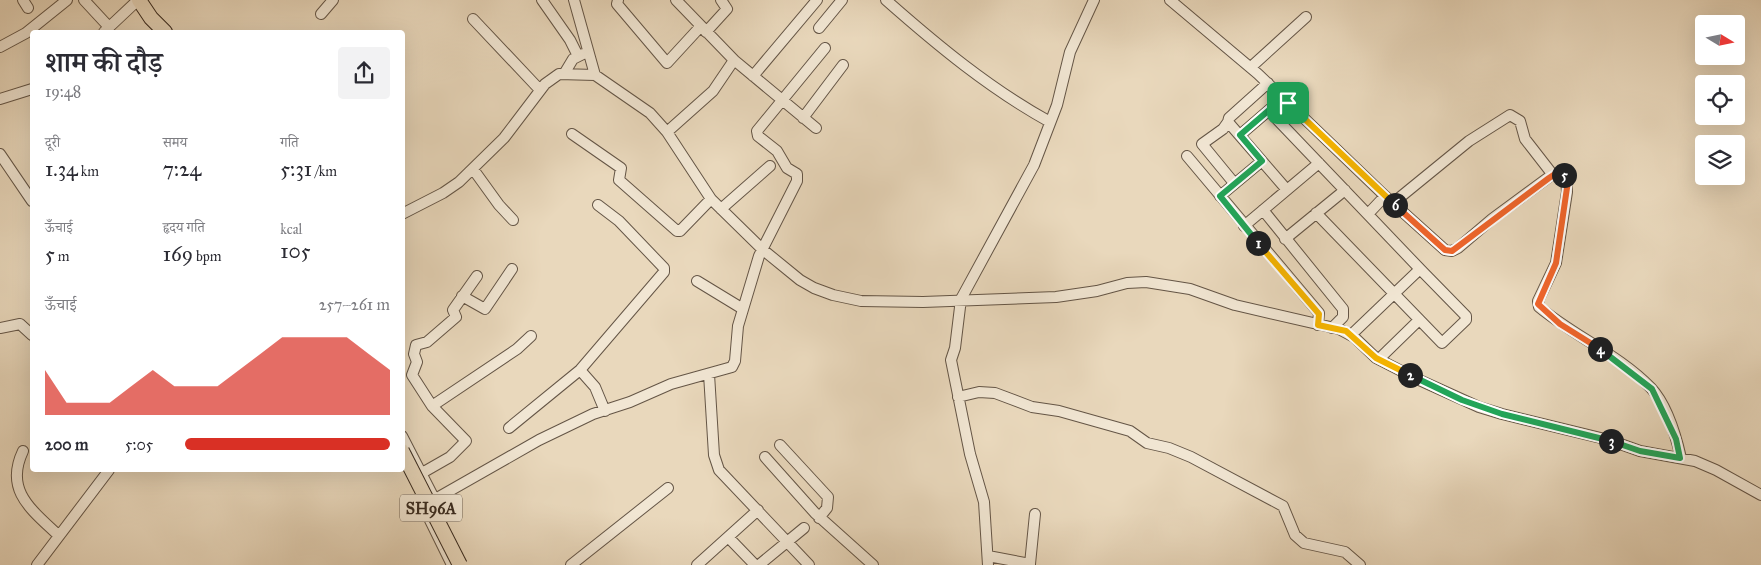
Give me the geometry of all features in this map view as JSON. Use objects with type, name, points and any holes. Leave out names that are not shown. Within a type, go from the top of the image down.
[{"type":"main road","points":[[139,0],[151,18],[163,30]]},
{"type":"main road","name":"SH96A","points":[[405,457],[460,565]]},
{"type":"street","points":[[0,46],[26,33],[67,0]]},
{"type":"street","points":[[84,0],[106,30],[139,0]]},
{"type":"street","points":[[320,14],[333,0]]},
{"type":"street","points":[[542,0],[570,40],[578,56]]},
{"type":"street","points":[[574,0],[595,75]]},
{"type":"street","points":[[618,0],[617,4],[667,63],[727,9],[721,0]]},
{"type":"street","points":[[676,0],[734,60],[816,128]]},
{"type":"street","points":[[753,76],[817,0]]},
{"type":"street","points":[[819,28],[842,0]]},
{"type":"street","points":[[886,0],[926,36],[1002,94],[1050,122]]},
{"type":"street","points":[[1035,514],[1030,564],[988,560],[984,502],[958,397],[951,360],[955,348],[962,299],[1034,165],[1050,122],[1070,52],[1094,0]]},
{"type":"street","points":[[1170,0],[1251,67],[1389,200],[1445,250],[1452,251],[1492,219],[1553,175],[1566,176],[1567,192],[1556,263],[1538,301],[1539,307],[1560,324],[1634,374],[1652,389],[1676,439],[1680,458]]},
{"type":"street","points":[[1251,67],[1306,17]]},
{"type":"street","points":[[472,19],[540,90]]},
{"type":"street","points":[[578,56],[584,36]]},
{"type":"street","points":[[423,506],[539,440],[605,410],[630,402],[672,384],[729,369],[734,364],[736,336],[762,249],[797,181],[797,174],[787,168],[777,151],[757,133],[825,48]]},
{"type":"street","points":[[564,74],[569,64],[578,56],[589,54]]},
{"type":"street","points":[[667,132],[712,91],[734,60]]},
{"type":"street","points":[[803,118],[843,65]]},
{"type":"street","points":[[405,212],[452,188],[504,138],[540,90],[559,74],[595,75],[650,113],[667,132],[711,199],[762,249],[800,280],[833,295],[861,301],[1056,298],[1091,293],[1127,283],[1146,282],[1190,288],[1235,305],[1332,328],[1351,335],[1379,359],[1462,400],[1502,414],[1608,440],[1640,451],[1695,461],[1716,470],[1761,495]]},
{"type":"street","points":[[1234,183],[1202,144],[1223,129],[1228,121],[1268,83]]},
{"type":"street","points":[[0,99],[30,90]]},
{"type":"street","points":[[1240,135],[1283,98]]},
{"type":"street","points":[[1269,111],[1319,163],[1350,191],[1368,214],[1466,318],[1442,343],[1316,213]]},
{"type":"street","points":[[1368,214],[1469,141],[1510,115],[1520,121],[1525,139],[1553,175]]},
{"type":"street","points":[[1228,121],[1253,125]]},
{"type":"street","points":[[1228,121],[1287,190]]},
{"type":"street","points":[[572,134],[621,168],[619,180],[677,231],[680,231],[711,199]]},
{"type":"street","points":[[0,154],[30,196]]},
{"type":"street","points":[[1186,156],[1319,314],[1318,325]]},
{"type":"street","points":[[1220,196],[1262,161]]},
{"type":"street","points":[[1244,226],[1319,163]]},
{"type":"street","points":[[721,209],[770,166]]},
{"type":"street","points":[[473,169],[499,205],[513,220]]},
{"type":"street","points":[[1285,239],[1316,213],[1350,191]]},
{"type":"street","points":[[509,428],[580,370],[664,270],[634,236],[598,205]]},
{"type":"street","points":[[1263,210],[1343,309],[1343,317],[1332,328]]},
{"type":"street","points":[[1351,335],[1420,268]]},
{"type":"street","points":[[462,296],[484,309],[512,269]]},
{"type":"street","points":[[422,472],[443,462],[466,441],[432,406],[412,374],[416,362],[414,350],[416,345],[427,342],[456,317],[453,310],[477,276]]},
{"type":"street","points":[[697,281],[743,309]]},
{"type":"street","points":[[1379,359],[1419,320]]},
{"type":"street","points":[[0,328],[20,324],[30,333]]},
{"type":"street","points":[[432,406],[516,349],[531,336]]},
{"type":"street","points":[[580,370],[595,387],[605,410]]},
{"type":"street","points":[[709,374],[716,464],[719,470],[809,565]]},
{"type":"street","points":[[958,397],[979,392],[995,393],[1032,407],[1059,411],[1130,431],[1147,443],[1177,451],[1209,465],[1249,489],[1281,504],[1287,511],[1295,535],[1304,543],[1345,552],[1360,565]]},
{"type":"street","points":[[405,441],[436,500]]},
{"type":"street","points":[[780,445],[828,497],[827,508],[819,518]]},
{"type":"street","points":[[23,451],[16,473],[18,489],[31,508],[59,536]]},
{"type":"street","points":[[764,457],[819,518],[873,565]]},
{"type":"street","points":[[405,470],[452,565]]},
{"type":"street","points":[[37,565],[107,472]]},
{"type":"street","points":[[570,565],[668,488]]},
{"type":"street","points":[[697,565],[758,510]]},
{"type":"street","points":[[728,537],[757,565],[804,528]]},
{"type":"route","points":[[1283,98],[1288,103],[1385,196],[1445,250],[1452,251],[1458,248],[1492,219],[1555,174],[1566,176],[1568,181],[1567,192],[1556,263],[1538,301],[1539,307],[1560,324],[1596,346],[1652,389],[1676,439],[1680,458],[1640,451],[1608,440],[1502,414],[1462,400],[1376,358],[1346,331],[1318,325],[1320,320],[1319,314],[1220,196],[1262,161],[1240,135],[1283,98]]}]
